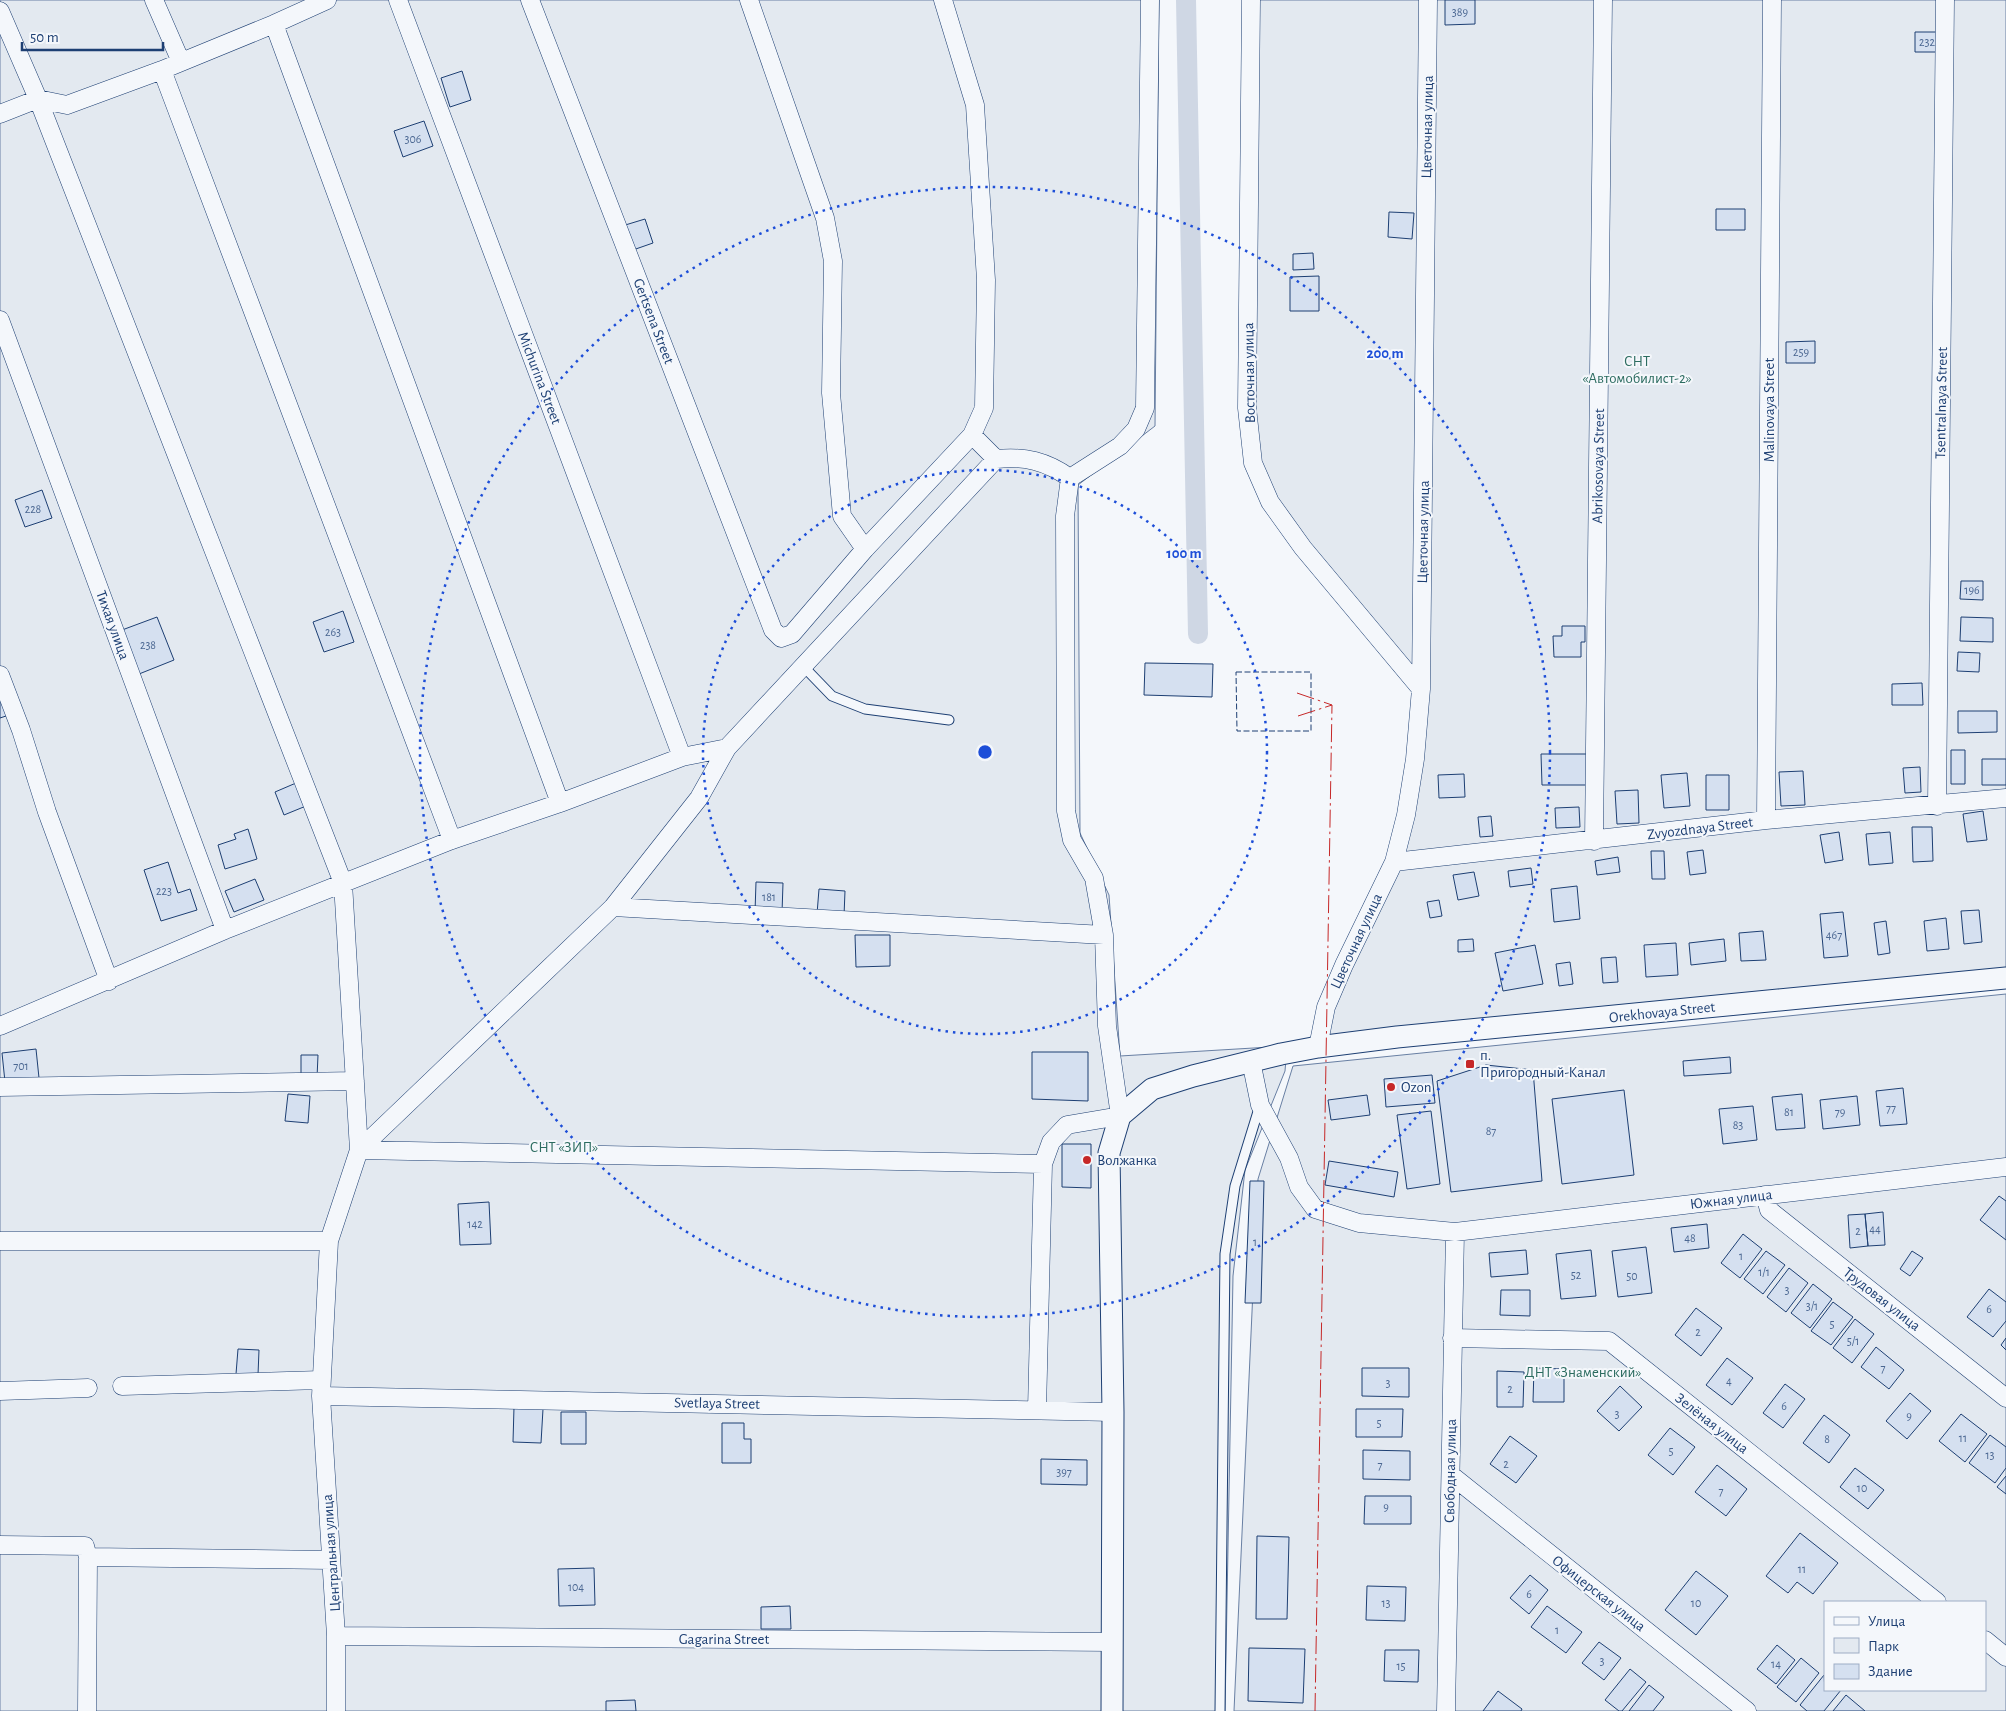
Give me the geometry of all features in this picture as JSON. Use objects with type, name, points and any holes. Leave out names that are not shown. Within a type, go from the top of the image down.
[{"type":"street","points":[[154,0],[180,62]]},
{"type":"street","points":[[0,114],[38,99],[67,105],[162,70],[274,24],[296,6],[327,0]]},
{"type":"street","name":"Michurina Street","points":[[398,0],[682,757]]},
{"type":"street","name":"Gertsena Street","points":[[530,0],[773,630],[781,638],[792,634],[865,549]]},
{"type":"street","points":[[748,0],[825,218],[832,261],[831,393],[842,516],[865,549],[972,435],[984,408],[986,280],[975,105],[943,0]]},
{"type":"street","points":[[1070,478],[1120,446],[1136,429],[1144,408],[1150,0]]},
{"type":"street","name":"Восточная улица","points":[[1251,0],[1247,408],[1253,463],[1270,502],[1302,548],[1421,689]]},
{"type":"street","name":"Цветочная улица","points":[[1318,1046],[1326,1006],[1394,862],[1406,815],[1415,759],[1421,689],[1428,0]]},
{"type":"street","name":"Abrikosovaya Street","points":[[1594,841],[1603,0]]},
{"type":"street","name":"Malinovaya Street","points":[[1766,820],[1772,0]]},
{"type":"street","name":"Tsentralnaya Street","points":[[1937,806],[1945,0]]},
{"type":"street","points":[[0,11],[38,99],[343,883],[359,1150]]},
{"type":"street","points":[[274,24],[560,803]]},
{"type":"street","points":[[162,70],[452,840]]},
{"type":"street","name":"Тихая улица","points":[[0,320],[226,930]]},
{"type":"street","points":[[972,435],[996,459]]},
{"type":"street","points":[[359,1150],[613,907],[699,798],[726,748],[996,459],[1017,456],[1054,466],[1070,478]]},
{"type":"street","points":[[1070,478],[1066,516],[1066,811],[1072,840],[1094,878],[1104,935],[1107,1026],[1120,1116],[1109,1153],[1114,1412],[1112,1711]]},
{"type":"street","points":[[0,675],[18,722],[47,812],[109,980]]},
{"type":"street","points":[[0,1025],[226,930],[452,840],[560,803],[682,757],[726,748]]},
{"type":"street","name":"Zvyozdnaya Street","points":[[1394,862],[1594,841],[1766,820],[1937,806],[2006,798]]},
{"type":"street","points":[[613,907],[1104,935]]},
{"type":"street","name":"Orekhovaya Street","points":[[1120,1116],[1152,1089],[1193,1076],[1318,1046],[2006,978]]},
{"type":"street","name":"Южная улица","points":[[1251,1061],[1260,1105],[1289,1158],[1299,1187],[1315,1210],[1359,1223],[1455,1232],[2006,1167]]},
{"type":"street","points":[[0,1087],[355,1081]]},
{"type":"street","points":[[1037,1410],[1043,1164],[1051,1142],[1067,1125],[1120,1116]]},
{"type":"street","points":[[359,1150],[1043,1164]]},
{"type":"street","name":"Центральная улица","points":[[336,1711],[336,1636],[321,1388],[329,1241],[359,1150]]},
{"type":"street","name":"Трудовая улица","points":[[1765,1195],[1769,1210],[2006,1398]]},
{"type":"street","name":"Свободная улица","points":[[1446,1711],[1455,1232]]},
{"type":"street","points":[[0,1241],[329,1241]]},
{"type":"street","name":"Зелёная улица","points":[[1452,1338],[1609,1341],[1936,1601]]},
{"type":"street","name":"Svetlaya Street","points":[[122,1386],[321,1388],[1114,1412]]},
{"type":"street","points":[[0,1391],[88,1388]]},
{"type":"street","name":"Офицерская улица","points":[[1450,1475],[1747,1711]]},
{"type":"street","points":[[0,1545],[84,1546],[88,1557],[87,1711]]},
{"type":"street","points":[[88,1557],[331,1560]]},
{"type":"street","name":"Gagarina Street","points":[[336,1636],[1112,1642]]},
{"type":"street","points":[[1986,1641],[2006,1657]]},
{"type":"lane","points":[[803,666],[832,696],[865,709],[949,720]]},
{"type":"lane","points":[[1220,1711],[1226,1254],[1235,1186],[1260,1105]]},
{"type":"green space","name":"СНТ «ЗИП»","points":[[0,0],[1159,0],[1155,426],[1078,485],[1080,833],[1109,895],[1120,1056],[1287,1046],[1285,1071],[1245,1170],[1233,1276],[1225,1711],[0,1711]]},
{"type":"green space","name":"СНТ «Автомобилист-2»","points":[[1251,0],[2006,0],[2006,978],[1318,1047],[1394,862],[1421,689],[1270,502],[1247,408]]},
{"type":"green space","name":"ДНТ «Знаменский»","points":[[2006,994],[2006,1711],[1234,1711],[1258,1179],[1293,1066]]},
{"type":"building","points":[[1445,0],[1475,0],[1475,24],[1445,25]]},
{"type":"building","points":[[1915,32],[1939,32],[1939,52],[1915,52]]},
{"type":"building","points":[[462,71],[471,100],[450,107],[441,78]]},
{"type":"building","points":[[424,121],[433,146],[403,157],[394,131]]},
{"type":"building","points":[[1716,209],[1745,209],[1745,230],[1716,230]]},
{"type":"building","points":[[1389,212],[1414,213],[1412,239],[1388,237]]},
{"type":"building","points":[[645,219],[653,243],[630,251],[622,226]]},
{"type":"building","points":[[1313,253],[1314,269],[1293,270],[1293,254]]},
{"type":"building","points":[[1319,276],[1319,311],[1290,311],[1290,277]]},
{"type":"building","points":[[1815,341],[1815,363],[1786,363],[1786,342]]},
{"type":"building","points":[[42,490],[52,518],[25,527],[15,500]]},
{"type":"building","points":[[1961,581],[1983,581],[1983,600],[1960,599]]},
{"type":"building","points":[[343,611],[354,642],[324,652],[313,622]]},
{"type":"building","points":[[157,617],[174,660],[139,674],[122,630]]},
{"type":"building","points":[[1961,617],[1993,618],[1993,642],[1960,641]]},
{"type":"building","points":[[1562,626],[1585,626],[1585,642],[1581,642],[1581,657],[1554,657],[1553,636],[1562,636]]},
{"type":"building","points":[[1958,652],[1980,653],[1979,672],[1957,671]]},
{"type":"building","points":[[1145,663],[1213,664],[1212,697],[1144,695]]},
{"type":"building","points":[[1922,683],[1923,705],[1892,705],[1892,684]]},
{"type":"building","points":[[0,689],[9,715],[0,718]]},
{"type":"building","points":[[1958,711],[1997,711],[1997,732],[1958,733]]},
{"type":"building","points":[[1951,750],[1965,750],[1965,784],[1951,784]]},
{"type":"building","points":[[1541,754],[1587,754],[1587,785],[1542,785]]},
{"type":"building","points":[[1982,759],[2006,759],[2006,785],[1982,785]]},
{"type":"building","points":[[1920,767],[1921,792],[1905,793],[1903,768]]},
{"type":"building","points":[[1803,771],[1805,805],[1781,806],[1779,772]]},
{"type":"building","points":[[1687,773],[1690,806],[1664,808],[1661,775]]},
{"type":"building","points":[[1464,774],[1465,797],[1439,798],[1438,775]]},
{"type":"building","points":[[1706,775],[1729,775],[1729,810],[1706,810]]},
{"type":"building","points":[[296,783],[306,806],[284,815],[275,792]]},
{"type":"building","points":[[1638,790],[1639,823],[1617,824],[1615,791]]},
{"type":"building","points":[[1579,807],[1580,827],[1556,828],[1555,808]]},
{"type":"building","points":[[1983,811],[1987,840],[1967,842],[1963,814]]},
{"type":"building","points":[[1491,816],[1493,836],[1480,837],[1478,817]]},
{"type":"building","points":[[1912,827],[1932,827],[1933,861],[1913,862]]},
{"type":"building","points":[[248,829],[257,859],[225,869],[218,845],[236,839],[234,834]]},
{"type":"building","points":[[1839,832],[1843,860],[1825,863],[1820,835]]},
{"type":"building","points":[[1890,832],[1893,863],[1869,865],[1866,834]]},
{"type":"building","points":[[1703,850],[1706,873],[1690,875],[1687,852]]},
{"type":"building","points":[[1651,851],[1664,851],[1665,879],[1652,879]]},
{"type":"building","points":[[1618,857],[1620,872],[1597,875],[1595,861]]},
{"type":"building","points":[[168,862],[178,893],[190,889],[197,910],[161,921],[144,870]]},
{"type":"building","points":[[1531,868],[1533,884],[1510,887],[1508,871]]},
{"type":"building","points":[[1474,872],[1479,896],[1458,900],[1453,875]]},
{"type":"building","points":[[255,879],[264,900],[234,912],[225,891]]},
{"type":"building","points":[[756,882],[783,883],[782,913],[755,912]]},
{"type":"building","points":[[1577,886],[1580,919],[1554,922],[1551,889]]},
{"type":"building","points":[[819,889],[845,891],[844,916],[817,914]]},
{"type":"building","points":[[1439,900],[1442,916],[1430,918],[1427,902]]},
{"type":"building","points":[[1979,910],[1982,942],[1964,944],[1961,911]]},
{"type":"building","points":[[1843,912],[1848,956],[1824,958],[1820,914]]},
{"type":"building","points":[[1946,918],[1949,949],[1927,951],[1924,921]]},
{"type":"building","points":[[1886,921],[1890,953],[1878,955],[1874,923]]},
{"type":"building","points":[[1763,931],[1766,960],[1741,961],[1739,933]]},
{"type":"building","points":[[855,935],[890,935],[890,966],[856,967]]},
{"type":"building","points":[[1473,939],[1474,951],[1458,952],[1458,940]]},
{"type":"building","points":[[1724,939],[1726,961],[1691,965],[1689,943]]},
{"type":"building","points":[[1676,943],[1678,975],[1646,977],[1644,945]]},
{"type":"building","points":[[1535,945],[1543,984],[1503,991],[1495,953]]},
{"type":"building","points":[[1616,957],[1618,982],[1603,983],[1601,958]]},
{"type":"building","points":[[1570,962],[1573,984],[1559,986],[1556,964]]},
{"type":"building","points":[[36,1049],[39,1078],[5,1082],[2,1053]]},
{"type":"building","points":[[1032,1052],[1088,1052],[1088,1101],[1032,1099]]},
{"type":"building","points":[[301,1055],[318,1055],[317,1078],[301,1078]]},
{"type":"building","points":[[1730,1057],[1731,1073],[1684,1076],[1683,1061]]},
{"type":"building","points":[[1486,1065],[1533,1070],[1542,1181],[1451,1192],[1437,1081]]},
{"type":"building","points":[[1432,1075],[1435,1103],[1386,1107],[1384,1079]]},
{"type":"building","points":[[1903,1088],[1907,1124],[1880,1126],[1876,1091]]},
{"type":"building","points":[[1624,1090],[1634,1175],[1562,1184],[1552,1099]]},
{"type":"building","points":[[288,1094],[310,1096],[308,1123],[285,1121]]},
{"type":"building","points":[[1802,1094],[1805,1128],[1776,1130],[1772,1097]]},
{"type":"building","points":[[1367,1095],[1370,1115],[1331,1120],[1328,1100]]},
{"type":"building","points":[[1857,1096],[1860,1125],[1823,1129],[1820,1100]]},
{"type":"building","points":[[1753,1106],[1757,1140],[1723,1144],[1719,1109]]},
{"type":"building","points":[[1431,1111],[1440,1184],[1407,1189],[1397,1115]]},
{"type":"building","points":[[1062,1144],[1091,1144],[1091,1188],[1062,1187]]},
{"type":"building","points":[[1329,1161],[1398,1172],[1394,1197],[1325,1185]]},
{"type":"building","points":[[1250,1181],[1264,1181],[1261,1303],[1245,1303]]},
{"type":"building","points":[[1999,1196],[2006,1201],[2006,1240],[1980,1220]]},
{"type":"building","points":[[489,1202],[491,1244],[460,1245],[458,1204]]},
{"type":"building","points":[[1883,1212],[1885,1245],[1868,1246],[1865,1214]]},
{"type":"building","points":[[1865,1214],[1868,1246],[1850,1248],[1848,1215]]},
{"type":"building","points":[[1707,1224],[1709,1248],[1674,1252],[1671,1228]]},
{"type":"building","points":[[1743,1234],[1762,1249],[1740,1278],[1721,1263]]},
{"type":"building","points":[[1646,1247],[1652,1293],[1618,1297],[1612,1251]]},
{"type":"building","points":[[1526,1250],[1528,1274],[1491,1277],[1489,1253]]},
{"type":"building","points":[[1591,1250],[1596,1296],[1561,1299],[1556,1254]]},
{"type":"building","points":[[1766,1251],[1785,1265],[1763,1294],[1744,1279]]},
{"type":"building","points":[[1912,1251],[1923,1258],[1910,1276],[1900,1269]]},
{"type":"building","points":[[1789,1268],[1808,1283],[1786,1312],[1767,1297]]},
{"type":"building","points":[[1813,1284],[1832,1299],[1810,1328],[1791,1313]]},
{"type":"building","points":[[1989,1289],[2006,1302],[2006,1321],[1993,1337],[1967,1317]]},
{"type":"building","points":[[1501,1290],[1530,1290],[1530,1316],[1500,1315]]},
{"type":"building","points":[[1833,1302],[1853,1317],[1831,1345],[1811,1331]]},
{"type":"building","points":[[1696,1308],[1722,1328],[1701,1356],[1675,1335]]},
{"type":"building","points":[[1855,1319],[1874,1334],[1852,1363],[1833,1348]]},
{"type":"building","points":[[2006,1338],[2006,1350],[2001,1345]]},
{"type":"building","points":[[1876,1347],[1904,1370],[1889,1389],[1861,1367]]},
{"type":"building","points":[[238,1349],[259,1350],[258,1375],[236,1374]]},
{"type":"building","points":[[1727,1358],[1753,1378],[1732,1405],[1706,1385]]},
{"type":"building","points":[[1362,1368],[1409,1368],[1409,1397],[1362,1396]]},
{"type":"building","points":[[1534,1368],[1564,1369],[1564,1402],[1533,1402]]},
{"type":"building","points":[[1497,1371],[1524,1372],[1523,1407],[1497,1407]]},
{"type":"building","points":[[1785,1384],[1805,1399],[1783,1428],[1763,1413]]},
{"type":"building","points":[[1620,1386],[1642,1407],[1619,1431],[1597,1411]]},
{"type":"building","points":[[1910,1393],[1931,1411],[1907,1439],[1886,1421]]},
{"type":"building","points":[[514,1407],[543,1409],[541,1443],[513,1442]]},
{"type":"building","points":[[1356,1409],[1403,1409],[1402,1437],[1356,1437]]},
{"type":"building","points":[[561,1412],[586,1412],[586,1444],[561,1444]]},
{"type":"building","points":[[1961,1414],[1987,1434],[1965,1462],[1939,1441]]},
{"type":"building","points":[[1824,1415],[1850,1435],[1829,1463],[1803,1443]]},
{"type":"building","points":[[722,1423],[744,1423],[744,1439],[751,1439],[751,1463],[722,1463]]},
{"type":"building","points":[[1670,1428],[1695,1447],[1673,1475],[1648,1455]]},
{"type":"building","points":[[1990,1435],[2006,1447],[2006,1468],[1995,1483],[1969,1463]]},
{"type":"building","points":[[1510,1436],[1537,1456],[1516,1483],[1490,1464]]},
{"type":"building","points":[[1363,1450],[1410,1451],[1410,1480],[1363,1479]]},
{"type":"building","points":[[1041,1459],[1087,1460],[1087,1485],[1041,1484]]},
{"type":"building","points":[[1717,1465],[1747,1489],[1726,1516],[1695,1492]]},
{"type":"building","points":[[1855,1468],[1884,1490],[1868,1509],[1840,1487]]},
{"type":"building","points":[[2006,1476],[2006,1494],[1997,1487]]},
{"type":"building","points":[[1365,1496],[1411,1496],[1411,1524],[1364,1524]]},
{"type":"building","points":[[1800,1533],[1838,1563],[1813,1594],[1797,1582],[1788,1593],[1766,1576]]},
{"type":"building","points":[[1257,1536],[1289,1537],[1287,1619],[1256,1619]]},
{"type":"building","points":[[594,1568],[595,1605],[559,1606],[558,1569]]},
{"type":"building","points":[[1696,1571],[1728,1596],[1696,1635],[1665,1610]]},
{"type":"building","points":[[1530,1575],[1548,1590],[1529,1614],[1510,1598]]},
{"type":"building","points":[[1367,1586],[1406,1587],[1405,1621],[1366,1620]]},
{"type":"building","points":[[790,1606],[791,1629],[761,1629],[761,1607]]},
{"type":"building","points":[[1547,1606],[1582,1632],[1566,1653],[1531,1627]]},
{"type":"building","points":[[1599,1642],[1621,1658],[1604,1680],[1582,1663]]},
{"type":"building","points":[[1777,1645],[1795,1660],[1776,1684],[1757,1669]]},
{"type":"building","points":[[1249,1648],[1305,1649],[1303,1703],[1248,1701]]},
{"type":"building","points":[[1385,1650],[1419,1650],[1418,1682],[1384,1681]]},
{"type":"building","points":[[1801,1658],[1819,1673],[1796,1702],[1777,1687]]},
{"type":"building","points":[[1630,1669],[1646,1682],[1622,1711],[1619,1711],[1605,1700]]},
{"type":"building","points":[[1824,1675],[1824,1691],[1840,1691],[1824,1711],[1807,1711],[1800,1705]]},
{"type":"building","points":[[1649,1685],[1664,1697],[1653,1711],[1629,1711]]},
{"type":"building","points":[[1498,1691],[1522,1709],[1521,1711],[1483,1711]]},
{"type":"building","points":[[1846,1695],[1865,1711],[1833,1711]]},
{"type":"building","points":[[635,1700],[636,1711],[606,1711],[606,1701]]},
{"type":"waterway","points":[[1186,0],[1198,634]]},
{"type":"fence","points":[[1236,672],[1311,672],[1311,731],[1237,731],[1236,672]]},
{"type":"power","points":[[1297,693],[1332,705]]},
{"type":"power","points":[[1298,716],[1332,705]]},
{"type":"power","points":[[1315,1711],[1332,705]]},
{"type":"place","name":"п. Пригородный-Канал","points":[[1470,1064]]},
{"type":"place","name":"Ozon","points":[[1391,1087]]},
{"type":"place","name":"Волжанка","points":[[1087,1160]]}]
